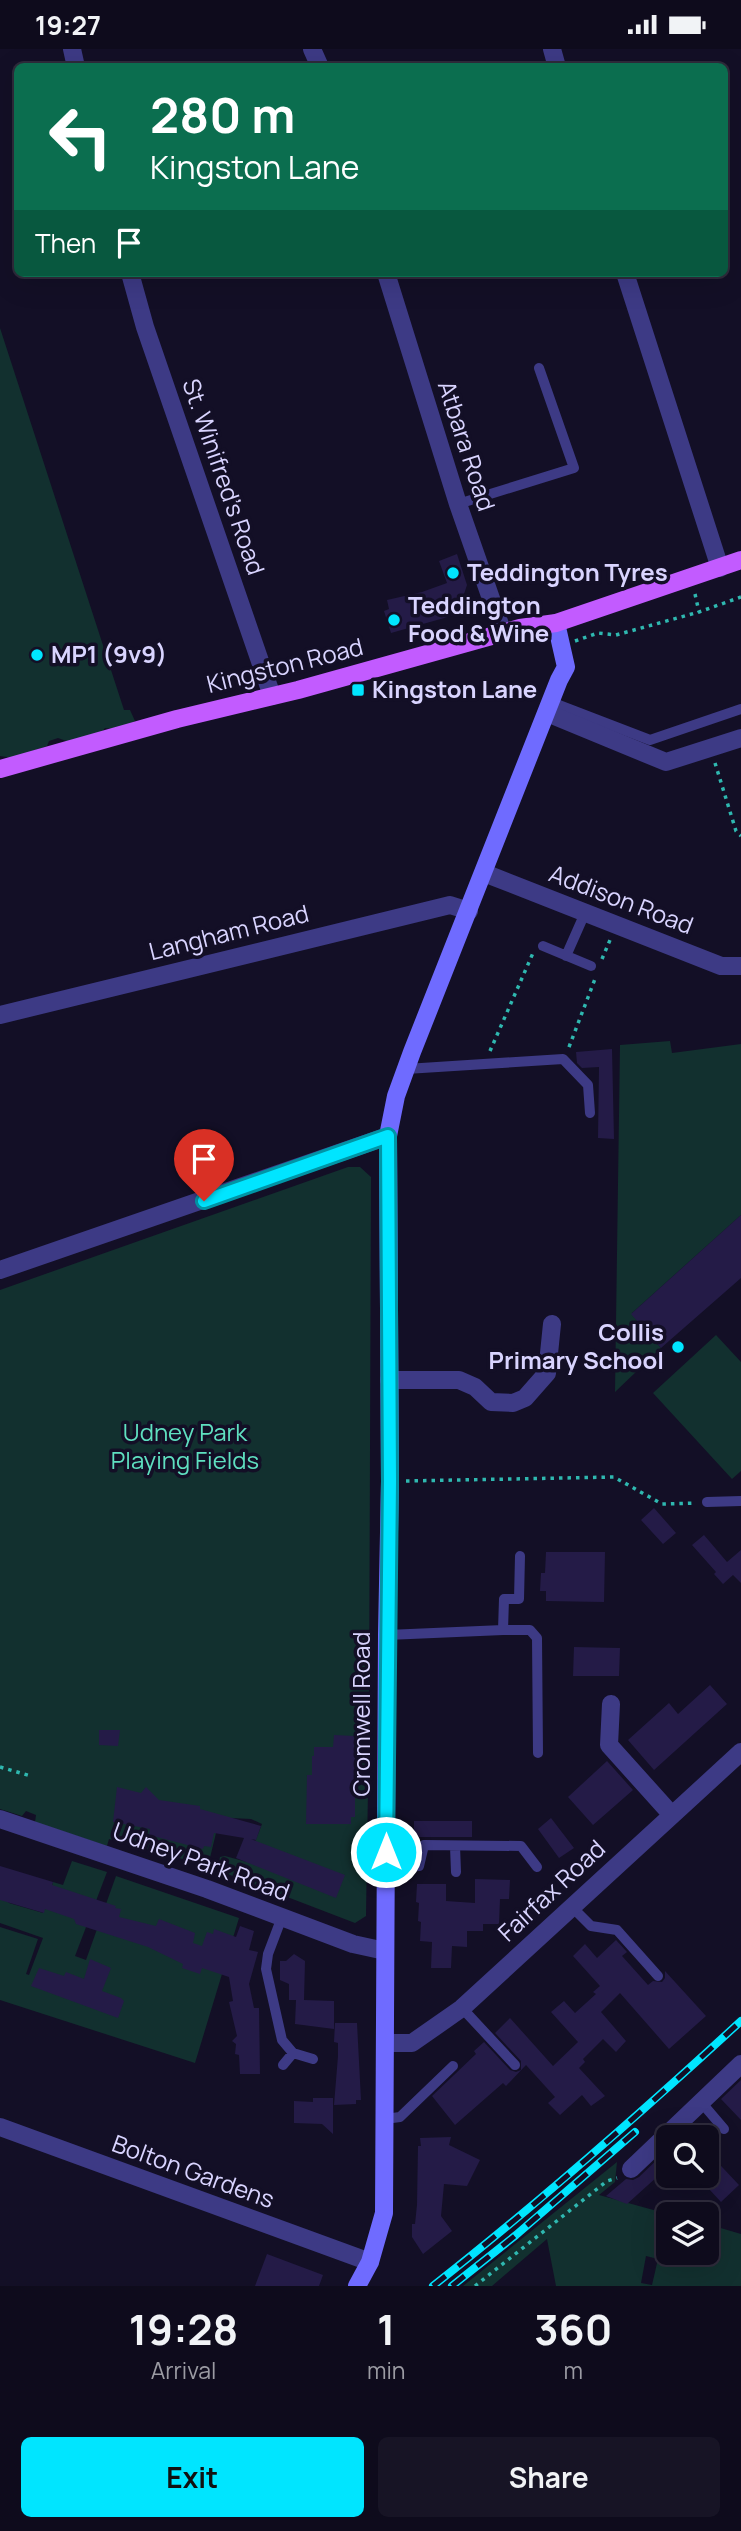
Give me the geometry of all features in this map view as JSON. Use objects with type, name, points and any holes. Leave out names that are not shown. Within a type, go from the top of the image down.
[{"type":"main road","name":"Kingston Road","points":[[0,769],[520,628],[556,623],[741,560]]},
{"type":"main road","points":[[388,1136],[396,1097],[406,1069],[566,667],[556,623]]},
{"type":"main road","name":"Cromwell Road","points":[[357,2286],[370,2262],[384,2213],[390,1481],[388,1136]]},
{"type":"street","name":"St. Winifred's Road","points":[[131,277],[145,327],[272,696]]},
{"type":"street","name":"Atbara Road","points":[[387,277],[458,504],[503,633]]},
{"type":"street","points":[[626,277],[720,568]]},
{"type":"street","points":[[549,707],[666,762],[741,738]]},
{"type":"street","name":"Addison Road","points":[[484,873],[721,966],[741,966]]},
{"type":"street","name":"Langham Road","points":[[0,1015],[450,905],[469,911]]},
{"type":"street","points":[[0,1271],[388,1136]]},
{"type":"street","points":[[389,1380],[458,1380],[475,1387],[491,1402],[513,1403],[525,1398],[547,1373],[552,1324]]},
{"type":"street","points":[[611,1704],[609,1745],[671,1814]]},
{"type":"street","name":"Fairfax Road","points":[[386,2043],[412,2043],[462,2008],[741,1752]]},
{"type":"street","name":"Udney Park Road","points":[[0,1819],[128,1861],[353,1944],[385,1951]]},
{"type":"street","points":[[631,2169],[741,2064]]},
{"type":"street","name":"Bolton Gardens","points":[[0,2127],[370,2262]]},
{"type":"lane","points":[[458,504],[574,468],[539,368]]},
{"type":"lane","points":[[549,707],[650,740],[741,709]]},
{"type":"lane","points":[[566,956],[585,913]]},
{"type":"lane","points":[[543,946],[594,969]]},
{"type":"lane","points":[[406,1069],[562,1059],[588,1085],[590,1113]]},
{"type":"lane","points":[[707,1502],[741,1501]]},
{"type":"lane","points":[[503,1630],[504,1599],[519,1599],[520,1556]]},
{"type":"lane","points":[[387,1635],[530,1630],[537,1638],[538,1753]]},
{"type":"lane","points":[[386,1868],[419,1866],[424,1845],[521,1846],[537,1867]]},
{"type":"lane","points":[[455,1846],[456,1872]]},
{"type":"lane","points":[[571,1906],[591,1926],[617,1930],[658,1976]]},
{"type":"lane","points":[[282,1917],[268,1954],[266,1969],[282,2040],[293,2053],[313,2059]]},
{"type":"lane","points":[[462,2008],[515,2065]]},
{"type":"lane","points":[[283,2065],[293,2053]]},
{"type":"lane","points":[[386,2119],[400,2117],[453,2066]]},
{"type":"lane","points":[[701,2102],[724,2129]]},
{"type":"path","points":[[563,645],[598,633],[616,635],[699,612],[741,597]]},
{"type":"path","points":[[710,748],[736,831],[741,835]]},
{"type":"path","points":[[602,960],[615,924]]},
{"type":"path","points":[[502,1054],[488,1055],[534,950],[543,946]]},
{"type":"path","points":[[569,1048],[594,969]]},
{"type":"path","points":[[390,1481],[614,1477],[662,1504],[707,1502]]},
{"type":"path","points":[[0,1767],[31,1776]]},
{"type":"path","points":[[475,2286],[607,2181],[614,2180],[631,2169]]},
{"type":"green space","points":[[0,328],[124,710],[130,710],[135,721],[120,730],[105,728],[101,733],[72,743],[58,738],[49,741],[47,746],[13,758],[0,756]]},
{"type":"green space","points":[[670,1041],[672,1053],[741,1044],[741,1215],[632,1313],[661,1348],[615,1392],[620,1045]]},
{"type":"green space","name":"Udney Park Playing Fields","points":[[348,1167],[360,1167],[371,1177],[366,1916],[355,1923],[217,1870],[220,1857],[247,1862],[262,1824],[251,1819],[231,1818],[216,1833],[208,1866],[109,1839],[107,1846],[35,1822],[36,1815],[26,1811],[22,1816],[0,1809],[0,1290]]},
{"type":"green space","points":[[716,1335],[741,1362],[741,1471],[732,1479],[653,1393]]},
{"type":"green space","points":[[72,1861],[107,1872],[75,1956],[86,1960],[116,1876],[239,1918],[195,2063],[0,2000],[0,1927],[38,1939],[26,1974],[29,1975],[43,1938],[0,1923],[0,1892],[9,1903],[43,1913],[53,1882],[63,1885]]},
{"type":"green space","points":[[617,2162],[615,2182],[599,2195],[656,2211],[656,2258],[646,2256],[641,2283],[652,2285],[657,2265],[719,2265],[719,2228],[741,2234],[741,2286],[556,2286],[547,2239],[492,2286],[463,2286]]},
{"type":"building","points":[[457,554],[467,585],[464,594],[469,611],[391,633],[384,611],[389,609],[387,600],[447,583],[439,561]]},
{"type":"building","points":[[612,1049],[614,1139],[598,1138],[599,1067],[582,1068],[577,1063],[576,1052]]},
{"type":"building","points":[[741,1215],[741,1278],[661,1348],[631,1314]]},
{"type":"building","points":[[654,1508],[676,1533],[663,1544],[641,1520]]},
{"type":"building","points":[[704,1535],[727,1562],[741,1550],[741,1583],[733,1575],[723,1584],[714,1574],[716,1572],[692,1545]]},
{"type":"building","points":[[546,1552],[605,1552],[604,1602],[546,1601],[546,1591],[540,1591],[541,1573],[545,1573]]},
{"type":"building","points":[[574,1647],[620,1648],[619,1676],[573,1676]]},
{"type":"building","points":[[710,1685],[727,1704],[654,1770],[628,1740],[669,1703],[678,1714]]},
{"type":"building","points":[[99,1730],[120,1730],[118,1746],[99,1745]]},
{"type":"building","points":[[334,1735],[354,1736],[354,1749],[361,1754],[355,1758],[355,1774],[359,1777],[359,1785],[355,1789],[355,1817],[351,1817],[351,1824],[306,1824],[307,1775],[312,1775],[314,1747],[333,1747]]},
{"type":"building","points":[[607,1761],[633,1790],[593,1825],[568,1797]]},
{"type":"building","points":[[117,1787],[141,1793],[146,1787],[159,1800],[200,1806],[200,1809],[261,1826],[256,1840],[251,1839],[345,1875],[336,1898],[236,1858],[244,1838],[214,1833],[211,1847],[204,1846],[203,1849],[149,1835],[150,1829],[113,1822]]},
{"type":"building","points":[[551,1818],[574,1848],[559,1858],[538,1829]]},
{"type":"building","points":[[414,1821],[472,1821],[472,1837],[414,1837]]},
{"type":"building","points":[[0,1866],[53,1882],[52,1885],[116,1906],[115,1908],[121,1909],[119,1917],[156,1926],[159,1919],[195,1933],[193,1943],[202,1946],[207,1932],[213,1934],[214,1929],[236,1937],[240,1926],[254,1931],[249,1950],[258,1952],[249,1984],[254,2008],[259,2008],[260,2074],[240,2074],[239,2055],[235,2054],[236,2044],[232,2041],[237,2036],[229,2002],[233,2001],[229,1977],[202,1968],[200,1974],[182,1968],[183,1964],[148,1947],[76,1924],[74,1919],[45,1909],[44,1913],[0,1900]]},
{"type":"building","points":[[475,1879],[510,1880],[509,1899],[500,1899],[499,1924],[483,1924],[483,1931],[467,1931],[467,1947],[452,1946],[451,1968],[431,1968],[432,1942],[420,1941],[417,1884],[446,1884],[446,1901],[475,1903]]},
{"type":"building","points":[[616,1940],[627,1952],[622,1956],[648,1985],[653,1981],[662,1982],[665,1971],[706,2016],[669,2049],[620,1993],[601,2012],[626,2041],[616,2052],[603,2039],[583,2059],[585,2062],[579,2068],[605,2096],[591,2106],[582,2095],[560,2115],[548,2103],[555,2097],[526,2065],[506,2086],[503,2083],[455,2125],[432,2096],[476,2054],[474,2051],[484,2042],[510,2070],[521,2070],[521,2061],[495,2033],[510,2018],[553,2066],[578,2042],[551,2012],[564,2001],[575,2013],[596,1994],[593,1992],[600,1986],[573,1956],[585,1944],[597,1958]]},
{"type":"building","points":[[294,1954],[305,1961],[304,2000],[334,2001],[334,2029],[295,2024],[296,2000],[289,2000],[289,1984],[280,1980],[280,1961],[286,1961]]},
{"type":"building","points":[[90,1959],[111,1968],[102,1991],[124,2001],[118,2018],[31,1986],[39,1968],[64,1976],[66,1972],[84,1979]]},
{"type":"building","points":[[335,2023],[357,2023],[361,2100],[356,2100],[356,2104],[334,2105],[338,2056],[338,2043],[334,2042]]},
{"type":"building","points":[[741,2080],[741,2120],[721,2099]]},
{"type":"building","points":[[313,2098],[333,2098],[333,2134],[322,2124],[294,2123],[294,2101],[313,2102]]},
{"type":"building","points":[[451,2137],[449,2145],[480,2160],[467,2186],[444,2184],[441,2216],[452,2231],[423,2254],[412,2237],[417,2205],[418,2146],[421,2146],[420,2138]]},
{"type":"building","points":[[656,2161],[656,2178],[627,2204],[606,2196],[626,2179],[639,2177]]},
{"type":"building","points":[[719,2164],[739,2185],[721,2202],[708,2188],[719,2188]]},
{"type":"building","points":[[267,2254],[323,2275],[319,2286],[255,2286]]},
{"type":"railway","points":[[433,2286],[590,2157],[741,2021]]},
{"type":"railway","points":[[452,2286],[516,2235],[635,2132]]},
{"type":"place","name":"Teddington Tyres","points":[[453,573]]},
{"type":"place","name":"Teddington Food & Wine","points":[[394,620]]},
{"type":"place","name":"MP1 (9v9)","points":[[37,655]]},
{"type":"place","name":"Kingston Lane","points":[[358,690]]},
{"type":"place","name":"Collis Primary School","points":[[678,1347]]},
{"type":"route","points":[[204,1201],[388,1136],[390,1481],[386,1852]]}]
